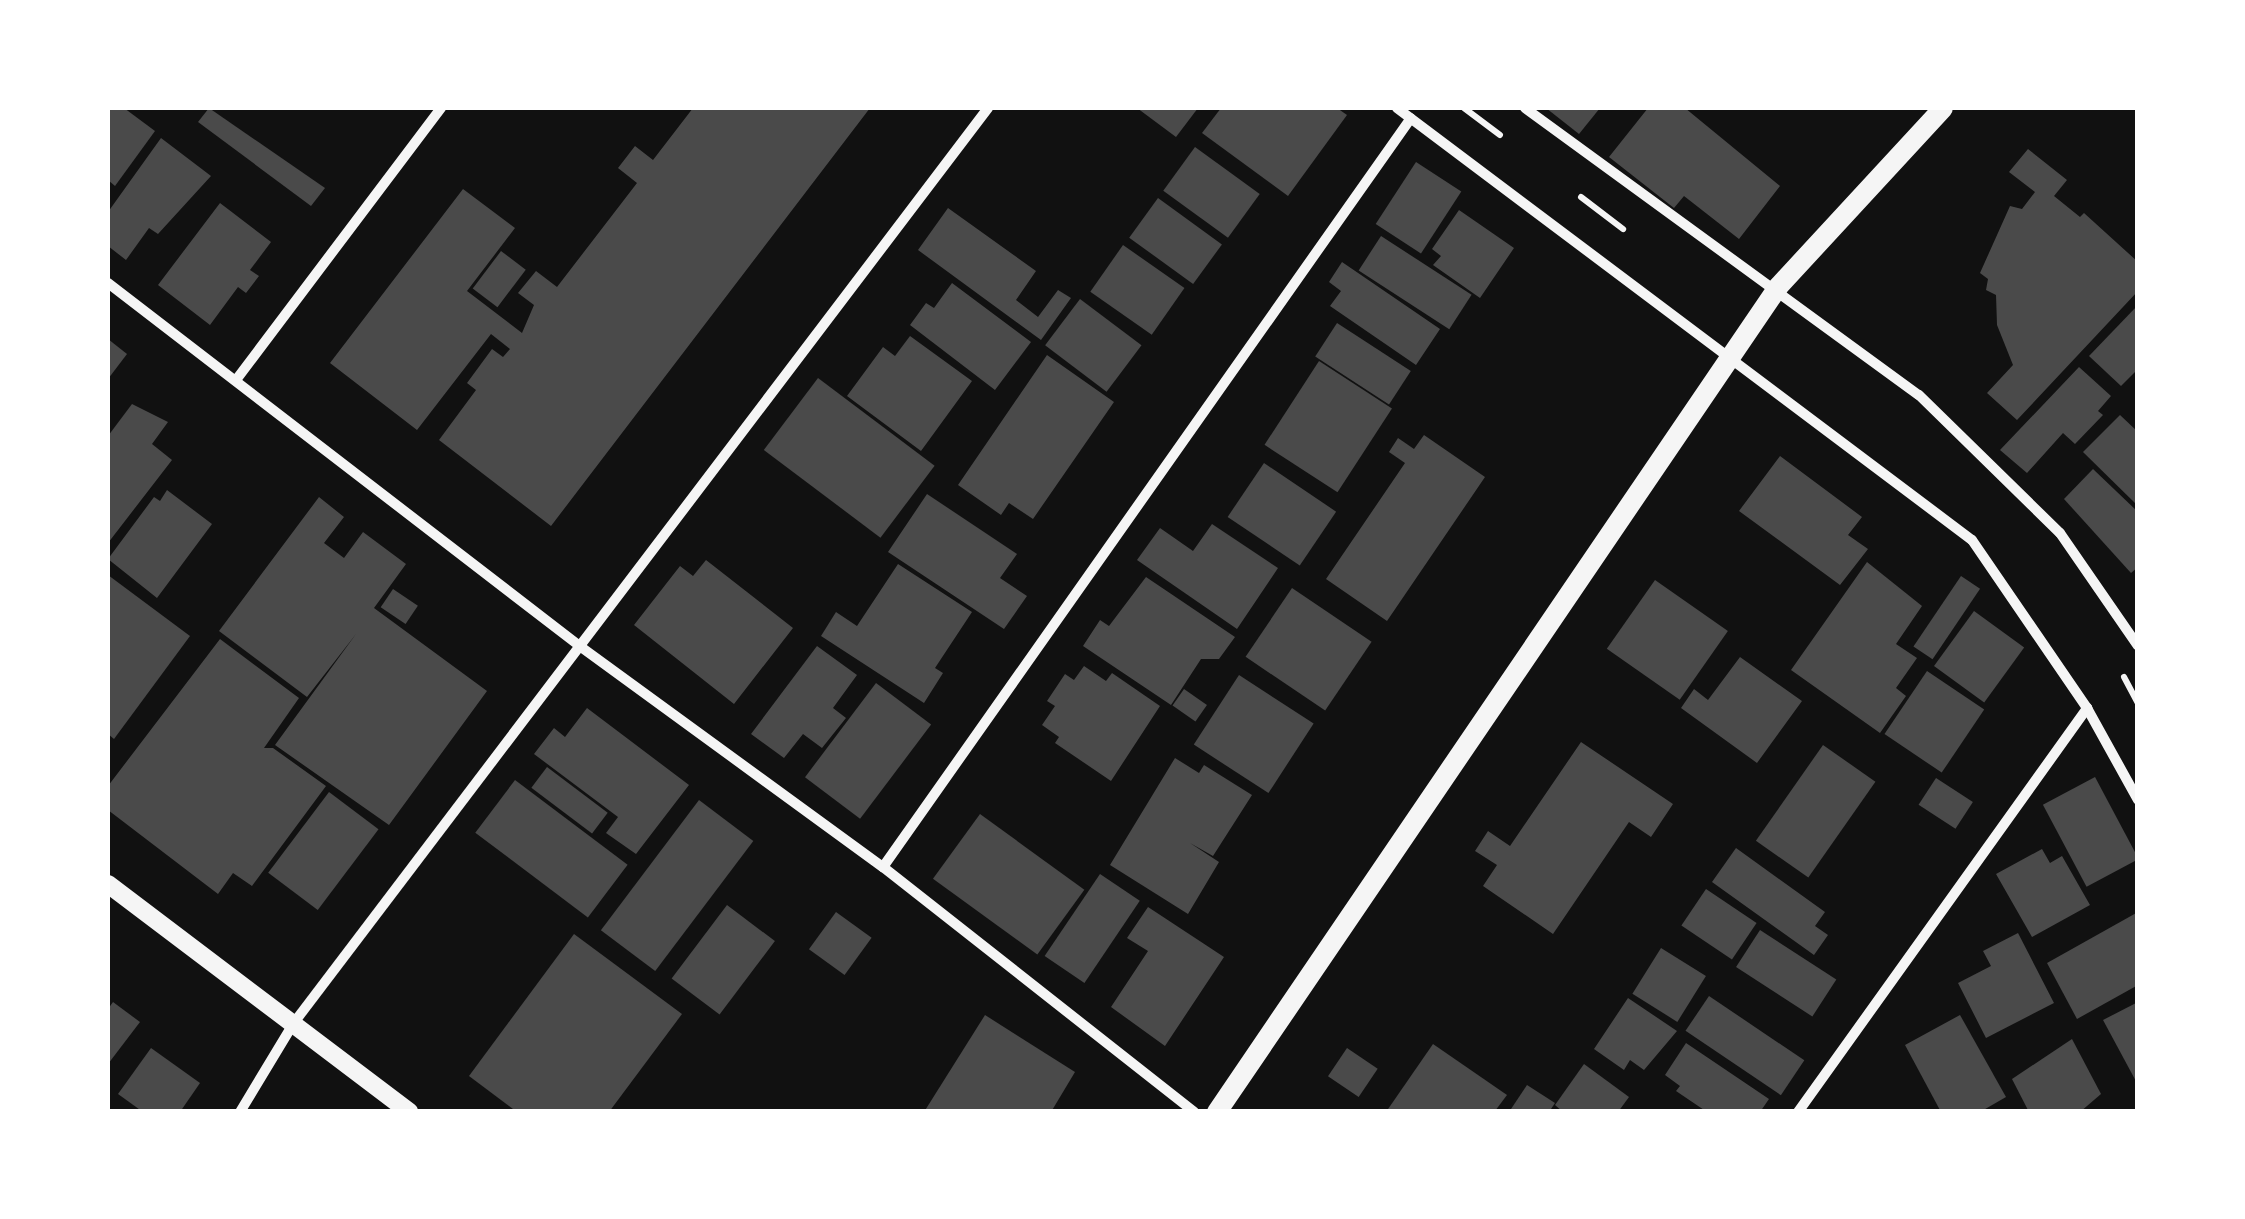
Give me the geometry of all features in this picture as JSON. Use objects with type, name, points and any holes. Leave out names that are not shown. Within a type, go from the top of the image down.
[{"type":"main road","points":[[1216,1112],[1778,287],[1944,108]]},
{"type":"street","points":[[236,380],[440,108]]},
{"type":"street","points":[[240,1112],[293,1024],[988,108]]},
{"type":"street","points":[[1396,108],[1972,540],[2087,708],[2138,800]]},
{"type":"street","points":[[1525,108],[1778,287],[1919,394],[2060,533],[2137,645]]},
{"type":"street","points":[[882,867],[1411,118]]},
{"type":"street","points":[[108,283],[582,647],[882,867],[1194,1112]]},
{"type":"street","points":[[1798,1112],[2087,708]]},
{"type":"street","points":[[108,884],[409,1112]]},
{"type":"path","points":[[1464,108],[1511,143]]},
{"type":"building","points":[[108,108],[124,108],[155,131],[115,186],[108,180]]},
{"type":"building","points":[[209,108],[325,188],[311,206],[198,122]]},
{"type":"building","points":[[693,108],[870,108],[551,526],[439,440],[476,390],[467,383],[492,349],[503,357],[510,349],[491,334],[417,430],[330,363],[463,189],[515,228],[467,291],[522,333],[534,305],[518,293],[536,271],[557,287],[637,183],[618,168],[635,146],[653,160]]},
{"type":"building","points":[[1137,108],[1198,108],[1176,137]]},
{"type":"building","points":[[1221,108],[1337,108],[1347,115],[1288,196],[1202,133]]},
{"type":"building","points":[[1546,108],[1600,108],[1579,134]]},
{"type":"building","points":[[1648,108],[1685,108],[1780,186],[1739,239],[1684,196],[1674,208],[1609,157]]},
{"type":"building","points":[[161,138],[211,176],[158,234],[149,228],[126,260],[108,246],[108,212]]},
{"type":"building","points":[[1195,147],[1260,194],[1228,238],[1163,191]]},
{"type":"building","points":[[2028,149],[2067,180],[2054,196],[2080,217],[2084,213],[2138,262],[2138,291],[2017,420],[1987,393],[2013,365],[1997,325],[1996,295],[1986,290],[1988,279],[1980,273],[2010,206],[2022,209],[2035,192],[2009,172]]},
{"type":"building","points":[[1416,162],[1461,191],[1421,253],[1376,224]]},
{"type":"building","points":[[1158,198],[1222,244],[1193,284],[1129,238]]},
{"type":"building","points":[[220,203],[271,242],[250,270],[259,276],[246,293],[238,287],[210,325],[158,285]]},
{"type":"building","points":[[948,208],[1036,271],[1016,300],[1038,317],[1058,290],[1071,298],[1041,340],[918,250]]},
{"type":"building","points":[[1459,210],[1514,248],[1480,298],[1433,265],[1441,256],[1432,249]]},
{"type":"building","points":[[1381,236],[1472,295],[1449,329],[1359,270]]},
{"type":"building","points":[[1123,245],[1184,288],[1152,335],[1090,292]]},
{"type":"building","points":[[501,251],[526,270],[497,307],[473,289]]},
{"type":"building","points":[[1342,262],[1440,329],[1416,365],[1330,306],[1341,291],[1329,282]]},
{"type":"building","points":[[952,283],[1031,342],[995,390],[910,325],[926,303],[934,308]]},
{"type":"building","points":[[1080,299],[1141,345],[1107,392],[1045,345]]},
{"type":"building","points":[[2138,305],[2138,369],[2121,386],[2089,356]]},
{"type":"building","points":[[1337,323],[1411,371],[1389,404],[1315,357]]},
{"type":"building","points":[[910,336],[972,381],[921,451],[847,396],[883,347],[895,356]]},
{"type":"building","points":[[108,339],[127,354],[108,379]]},
{"type":"building","points":[[1047,355],[1114,402],[1033,519],[1009,503],[1001,515],[958,485]]},
{"type":"building","points":[[1319,361],[1392,408],[1338,492],[1265,445]]},
{"type":"building","points":[[2079,367],[2111,396],[2098,411],[2103,415],[2075,444],[2063,433],[2027,473],[2000,450]]},
{"type":"building","points":[[818,378],[935,466],[880,538],[764,450]]},
{"type":"building","points":[[132,404],[168,422],[152,444],[172,460],[108,543],[108,436]]},
{"type":"building","points":[[2120,415],[2138,432],[2138,506],[2083,452]]},
{"type":"building","points":[[1424,435],[1485,477],[1387,621],[1326,579],[1405,463],[1389,452],[1398,438],[1414,449]]},
{"type":"building","points":[[1780,456],[1862,517],[1848,535],[1868,549],[1840,585],[1739,511]]},
{"type":"building","points":[[1264,463],[1336,512],[1300,566],[1228,517]]},
{"type":"building","points":[[2093,469],[2138,512],[2138,567],[2131,573],[2064,499]]},
{"type":"building","points":[[167,490],[212,524],[157,598],[108,559],[154,497],[160,501]]},
{"type":"building","points":[[927,494],[1017,554],[1000,578],[1027,596],[1004,629],[888,552]]},
{"type":"building","points":[[319,497],[344,517],[324,543],[344,558],[363,532],[406,564],[374,608],[487,691],[389,825],[275,745],[356,634],[307,697],[219,631]]},
{"type":"building","points":[[1212,524],[1278,568],[1237,629],[1137,560],[1160,528],[1193,551]]},
{"type":"building","points":[[706,560],[793,628],[734,704],[634,625],[680,566],[693,576]]},
{"type":"building","points":[[1867,562],[1922,606],[1896,644],[1917,658],[1896,688],[1906,696],[1880,733],[1791,670]]},
{"type":"building","points":[[898,564],[972,612],[935,668],[943,673],[924,703],[821,636],[836,612],[857,626]]},
{"type":"building","points":[[108,575],[190,636],[114,739],[108,734]]},
{"type":"building","points":[[1961,576],[1980,589],[1933,659],[1913,646]]},
{"type":"building","points":[[1146,577],[1235,637],[1219,659],[1201,659],[1171,705],[1083,646],[1100,620],[1109,626]]},
{"type":"building","points":[[1655,580],[1728,631],[1680,700],[1607,649]]},
{"type":"building","points":[[1292,588],[1372,642],[1325,710],[1246,657]]},
{"type":"building","points":[[393,589],[418,606],[406,624],[381,607]]},
{"type":"building","points":[[1974,611],[2024,647],[1984,702],[1934,666]]},
{"type":"building","points":[[220,639],[299,698],[264,748],[273,748],[326,786],[252,886],[233,873],[218,894],[108,810],[108,786]]},
{"type":"building","points":[[817,646],[857,675],[833,708],[846,718],[822,748],[803,734],[784,758],[751,734]]},
{"type":"building","points":[[1740,657],[1802,701],[1757,763],[1681,708],[1694,689],[1708,700]]},
{"type":"building","points":[[1084,666],[1106,681],[1112,673],[1160,706],[1111,781],[1055,743],[1059,737],[1042,725],[1055,706],[1047,701],[1065,674],[1074,680]]},
{"type":"building","points":[[1927,671],[1984,710],[1942,773],[1885,734]]},
{"type":"building","points":[[1239,675],[1314,723],[1268,793],[1194,745]]},
{"type":"building","points":[[876,683],[931,725],[860,819],[805,777]]},
{"type":"building","points":[[1184,689],[1207,705],[1195,721],[1173,705]]},
{"type":"building","points":[[587,708],[689,785],[636,854],[606,833],[618,817],[534,754],[554,728],[565,737]]},
{"type":"building","points":[[1581,742],[1673,804],[1651,837],[1629,822],[1553,934],[1483,886],[1497,865],[1475,851],[1488,831],[1510,846]]},
{"type":"building","points":[[1823,745],[1875,782],[1808,878],[1756,841]]},
{"type":"building","points":[[1175,758],[1199,773],[1204,765],[1252,795],[1213,856],[1190,843],[1219,862],[1188,914],[1110,865]]},
{"type":"building","points":[[547,767],[608,813],[592,834],[531,788]]},
{"type":"building","points":[[2095,777],[2138,859],[2087,887],[2043,805]]},
{"type":"building","points":[[1936,778],[1973,802],[1955,829],[1919,805]]},
{"type":"building","points":[[515,780],[628,865],[588,918],[475,833]]},
{"type":"building","points":[[329,792],[379,829],[318,910],[268,873]]},
{"type":"building","points":[[699,800],[753,841],[655,971],[601,930]]},
{"type":"building","points":[[980,814],[1084,890],[1037,955],[933,879]]},
{"type":"building","points":[[1736,848],[1825,912],[1815,926],[1828,935],[1814,955],[1712,882]]},
{"type":"building","points":[[2042,849],[2050,863],[2062,856],[2090,905],[2032,937],[1996,874]]},
{"type":"building","points":[[1100,874],[1140,901],[1084,983],[1045,956]]},
{"type":"building","points":[[1706,889],[1757,923],[1732,960],[1681,925]]},
{"type":"building","points":[[727,905],[775,941],[720,1015],[672,978]]},
{"type":"building","points":[[1148,907],[1224,957],[1165,1046],[1111,1007],[1148,951],[1127,938]]},
{"type":"building","points":[[836,912],[872,938],[845,975],[809,949]]},
{"type":"building","points":[[2138,912],[2138,985],[2077,1019],[2047,963]]},
{"type":"building","points":[[1760,930],[1836,980],[1812,1016],[1736,967]]},
{"type":"building","points":[[2018,933],[2054,1003],[1986,1038],[1958,983],[1991,966],[1983,951]]},
{"type":"building","points":[[574,934],[682,1014],[609,1112],[517,1112],[469,1076]]},
{"type":"building","points":[[1661,948],[1706,976],[1677,1022],[1632,994]]},
{"type":"building","points":[[1709,996],[1804,1060],[1781,1095],[1686,1031]]},
{"type":"building","points":[[1628,998],[1677,1031],[1644,1070],[1630,1060],[1624,1070],[1594,1049]]},
{"type":"building","points":[[113,1002],[140,1022],[108,1064],[108,1009]]},
{"type":"building","points":[[2138,1002],[2138,1085],[2103,1020]]},
{"type":"building","points":[[985,1015],[1075,1072],[1051,1112],[924,1112]]},
{"type":"building","points":[[1960,1015],[2006,1097],[1980,1112],[1941,1112],[1905,1045]]},
{"type":"building","points":[[2072,1039],[2101,1094],[2080,1112],[2029,1112],[2012,1079]]},
{"type":"building","points":[[1686,1043],[1769,1099],[1760,1112],[1707,1112],[1676,1091],[1680,1086],[1665,1075]]},
{"type":"building","points":[[1433,1044],[1507,1095],[1495,1111],[1386,1112]]},
{"type":"building","points":[[151,1048],[200,1083],[180,1112],[143,1112],[118,1094]]},
{"type":"building","points":[[1347,1048],[1378,1069],[1359,1097],[1328,1076]]},
{"type":"building","points":[[1584,1064],[1629,1097],[1618,1112],[1563,1112],[1555,1105]]},
{"type":"building","points":[[1527,1085],[1555,1103],[1549,1112],[1509,1112]]}]
